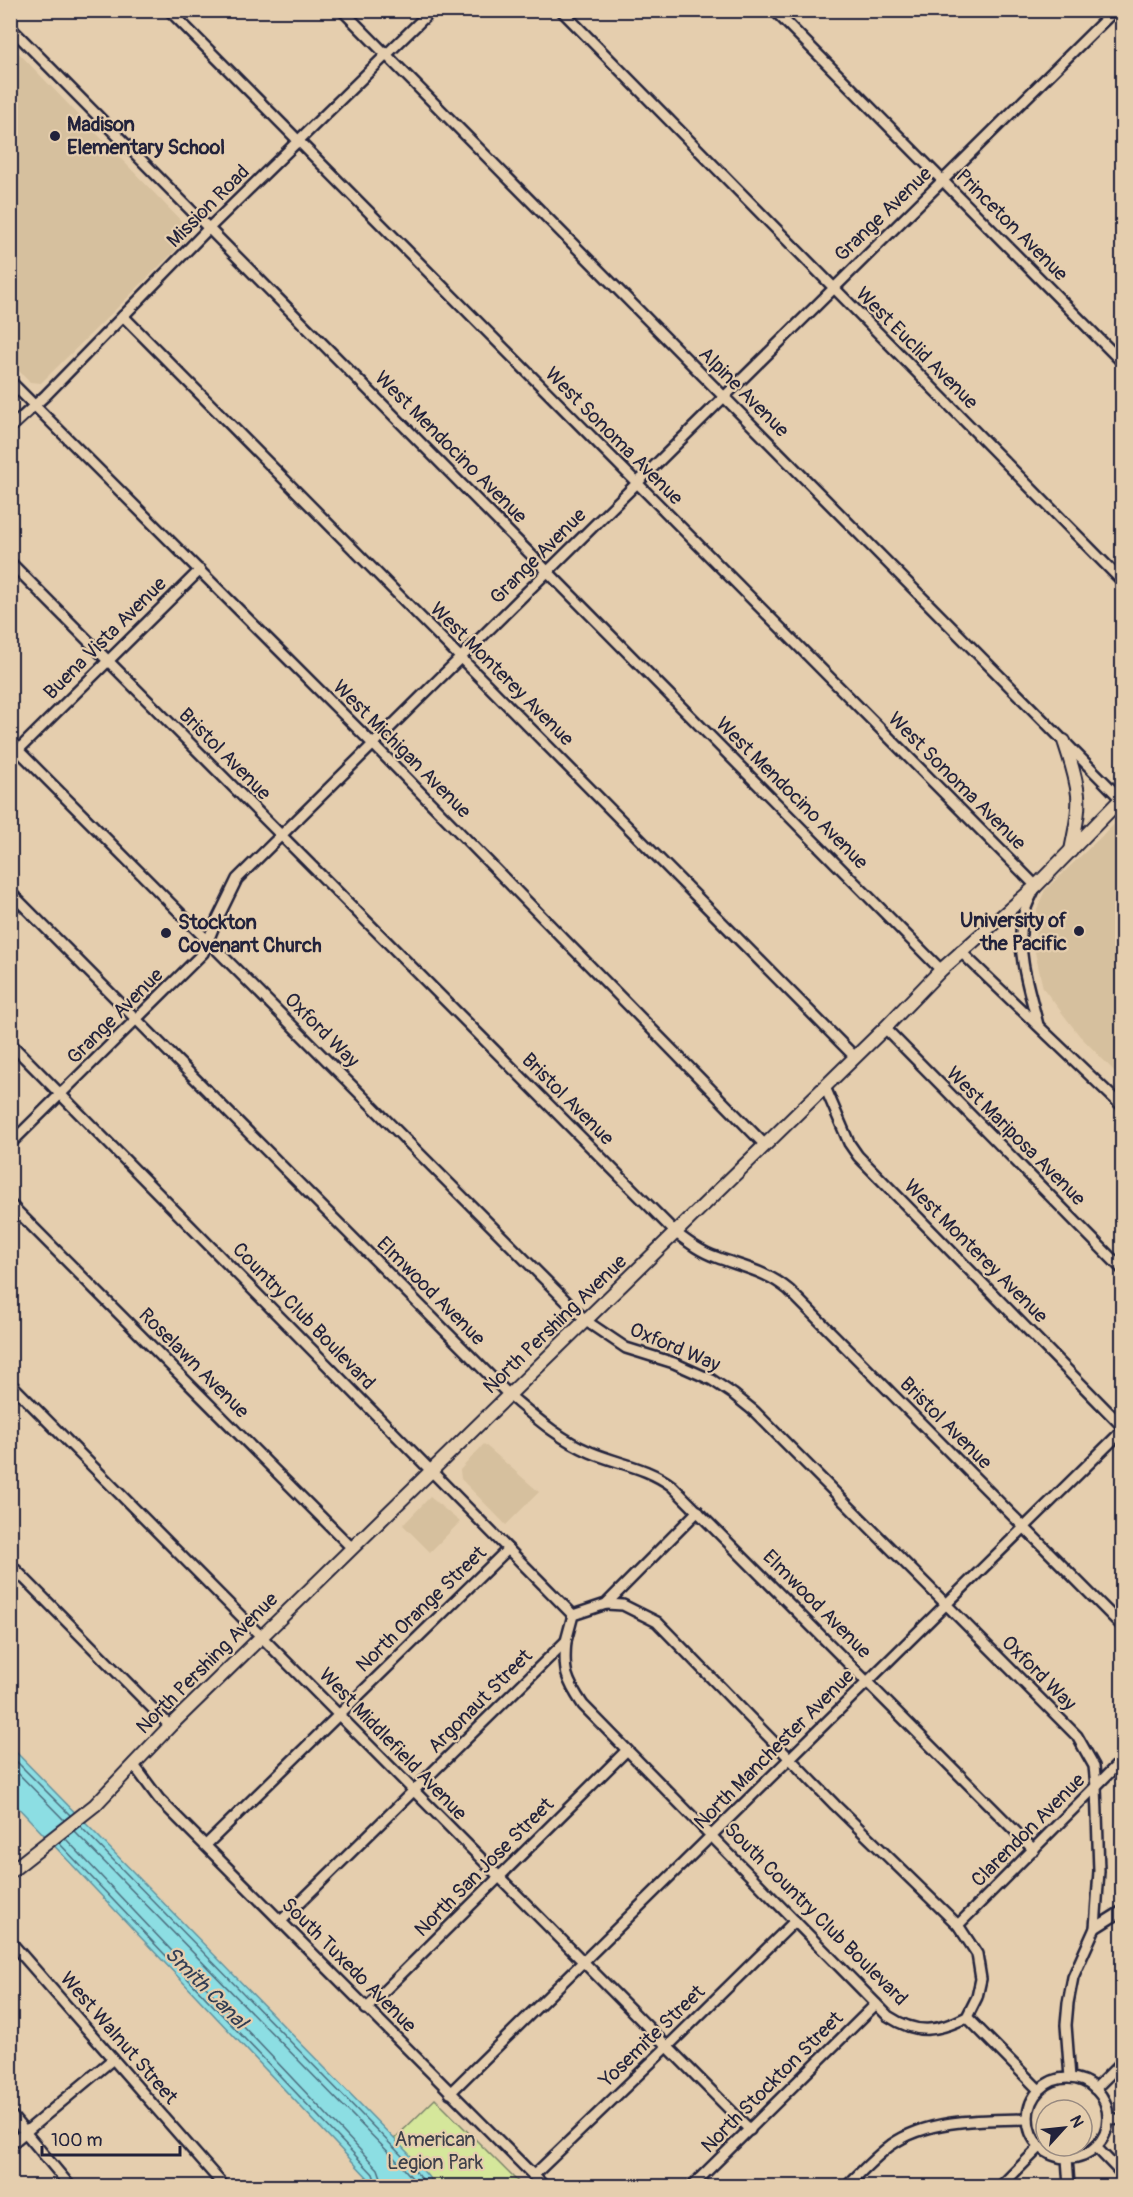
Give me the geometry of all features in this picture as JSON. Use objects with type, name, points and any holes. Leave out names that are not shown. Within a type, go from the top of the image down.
[{"type":"main road","points":[[1064,741],[1075,774],[1078,796],[1071,851]]},
{"type":"main road","name":"North Pershing Avenue","points":[[10,1872],[84,1815],[170,1726],[855,1058],[940,970],[1036,886],[1122,799]]},
{"type":"street","name":"West Sonoma Avenue","points":[[169,10],[298,143],[1036,886]]},
{"type":"street","name":"Alpine Avenue","points":[[342,10],[1122,799]]},
{"type":"street","name":"Mission Road","points":[[10,428],[432,10]]},
{"type":"street","name":"West Euclid Avenue","points":[[561,10],[1122,581]]},
{"type":"street","name":"Princeton Avenue","points":[[774,10],[1122,362]]},
{"type":"street","name":"Grange Avenue","points":[[10,1144],[203,953],[237,879],[1115,10]]},
{"type":"street","name":"West Mendocino Avenue","points":[[10,27],[940,970]]},
{"type":"street","name":"West Monterey Avenue","points":[[123,316],[855,1058]]},
{"type":"street","name":"West Michigan Avenue","points":[[10,381],[373,744],[765,1145]]},
{"type":"street","name":"Bristol Avenue","points":[[10,562],[676,1233],[694,1247],[714,1257],[755,1269],[782,1284],[1122,1626]]},
{"type":"street","name":"Buena Vista Avenue","points":[[10,758],[200,570]]},
{"type":"street","name":"Oxford Way","points":[[10,742],[586,1321],[626,1348],[691,1370],[733,1394],[754,1411],[1077,1736],[1094,1766],[1100,1870],[1095,1928],[1073,1977],[1068,2003],[1066,2025],[1071,2078]]},
{"type":"street","points":[[1036,886],[1022,920],[1022,947],[1026,980],[1038,1025]]},
{"type":"street","name":"Elmwood Avenue","points":[[10,892],[510,1396],[540,1422],[574,1445],[607,1459],[647,1470],[663,1479],[698,1510],[1034,1850]]},
{"type":"street","points":[[960,951],[1122,1106]]},
{"type":"street","name":"West Mariposa Avenue","points":[[885,1028],[1122,1269]]},
{"type":"street","name":"Country Club Boulevard","points":[[10,1043],[573,1615]]},
{"type":"street","name":"West Monterey Avenue","points":[[825,1087],[849,1143],[865,1165],[1122,1426]]},
{"type":"street","name":"Roselawn Avenue","points":[[10,1204],[352,1548]]},
{"type":"street","name":"West Middlefield Avenue","points":[[10,1383],[666,2048],[750,2130]]},
{"type":"street","name":"North Manchester Avenue","points":[[450,2093],[1122,1431]]},
{"type":"street","points":[[606,1604],[698,1510]]},
{"type":"street","name":"North Orange Street","points":[[206,1845],[508,1549]]},
{"type":"street","points":[[10,1564],[170,1726]]},
{"type":"street","points":[[566,1641],[573,1615],[606,1604],[622,1605],[657,1622],[958,1925],[977,1954],[981,1979],[978,1997],[967,2017],[1040,2090]]},
{"type":"street","name":"South Country Club Boulevard","points":[[566,1641],[564,1663],[569,1684],[583,1705],[888,2016],[911,2028],[937,2029],[967,2017]]},
{"type":"street","name":"Argonaut Street","points":[[281,1922],[566,1641]]},
{"type":"street","name":"North San Jose Street","points":[[366,2008],[627,1750]]},
{"type":"street","name":"Clarendon Avenue","points":[[958,1925],[1122,1760]]},
{"type":"street","name":"South Tuxedo Avenue","points":[[133,1764],[159,1799],[544,2187]]},
{"type":"street","points":[[1095,1928],[1122,1911]]},
{"type":"street","name":"Yosemite Street","points":[[533,2176],[795,1921]]},
{"type":"street","name":"West Walnut Street","points":[[10,1941],[224,2187]]},
{"type":"street","name":"North Stockton Street","points":[[692,2187],[876,2004]]},
{"type":"street","points":[[10,2145],[113,2059]]},
{"type":"street","points":[[1095,2089],[1122,2062]]},
{"type":"street","points":[[1034,2139],[1028,2120],[1030,2107],[1040,2090],[1054,2080],[1071,2078],[1089,2084],[1104,2101],[1108,2118],[1105,2133],[1096,2147],[1122,2174]]},
{"type":"street","points":[[10,2114],[70,2187]]},
{"type":"street","points":[[1108,2118],[1122,2120]]},
{"type":"street","points":[[847,2187],[892,2144],[913,2133],[939,2126],[974,2121],[1028,2120]]},
{"type":"street","points":[[1001,2187],[1034,2153]]},
{"type":"street","points":[[1067,2158],[1069,2187]]},
{"type":"shaded area","name":"Madison Elementary School","points":[[10,44],[189,229],[189,237],[41,383],[30,382],[11,363]]},
{"type":"shaded area","name":"University of the Pacific","points":[[1122,817],[1122,1079],[1079,1035],[1043,988],[1035,952],[1037,909],[1045,890]]},
{"type":"shaded area","points":[[484,1444],[539,1492],[506,1525],[461,1479],[460,1470]]},
{"type":"shaded area","points":[[430,1497],[460,1522],[430,1552],[403,1525]]},
{"type":"green space","name":"American Legion Park","points":[[435,2099],[522,2186],[355,2186],[371,2173],[387,2146]]},
{"type":"water","name":"Smith Canal","points":[[10,1746],[409,2154],[436,2186],[372,2186],[368,2178],[11,1800]]},
{"type":"place","name":"Madison Elementary School","points":[[55,136]]},
{"type":"place","name":"University of the Pacific","points":[[1079,931]]},
{"type":"place","name":"Stockton Covenant Church","points":[[166,933]]}]
